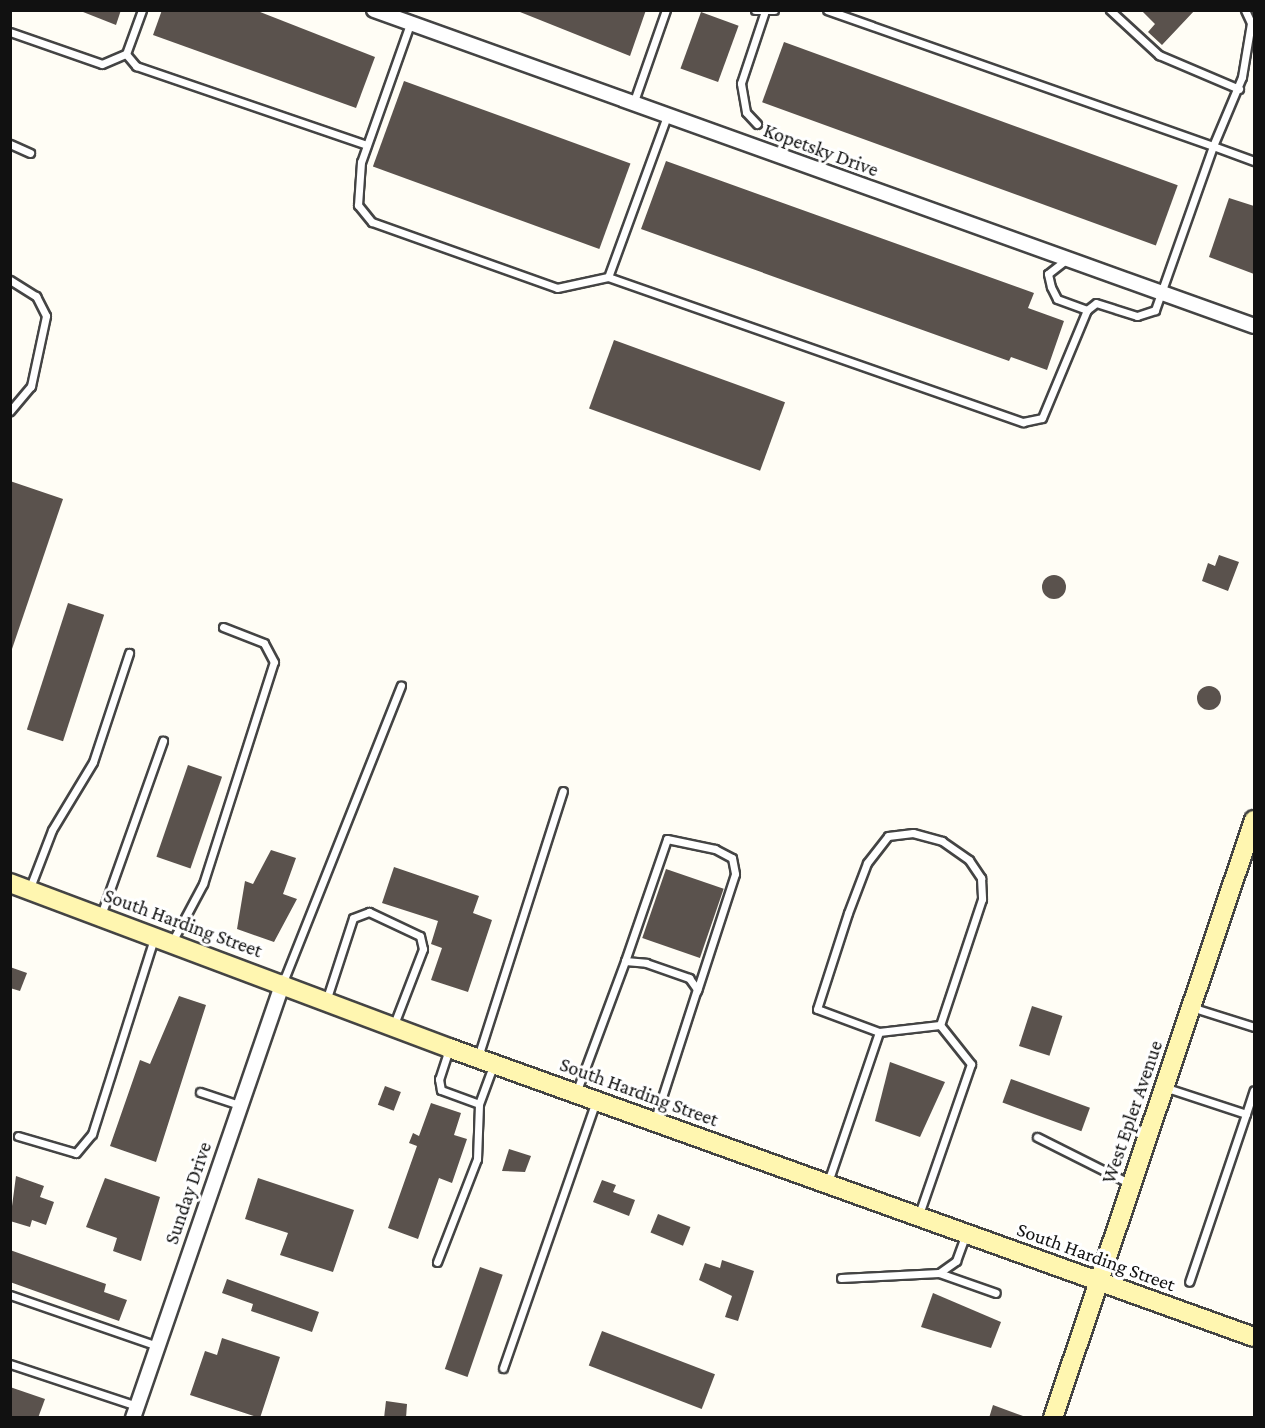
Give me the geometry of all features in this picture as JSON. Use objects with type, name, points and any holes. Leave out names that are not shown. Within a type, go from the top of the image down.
[{"type":"street","name":"Kopetsky Drive","points":[[374,10],[1254,326]]},
{"type":"street","name":"West Epler Avenue","points":[[1053,1418],[1254,820]]},
{"type":"street","name":"South Harding Street","points":[[10,883],[162,941],[327,998],[449,1048],[1254,1337]]},
{"type":"street","name":"Sunday Drive","points":[[135,1412],[283,982]]},
{"type":"lane","points":[[10,32],[102,64],[126,54],[142,10]]},
{"type":"lane","points":[[633,104],[666,10]]},
{"type":"lane","points":[[755,10],[764,14],[774,10]]},
{"type":"lane","points":[[827,10],[1254,161]]},
{"type":"lane","points":[[1110,10],[1159,55],[1239,89]]},
{"type":"lane","points":[[410,24],[367,145],[357,186],[358,205],[372,222],[557,288],[608,277],[1023,422],[1034,422],[1050,408],[1087,310],[1096,303],[1148,316],[1162,293],[1213,146],[1239,89],[1251,23],[1245,10]]},
{"type":"lane","points":[[757,124],[746,112],[741,83],[764,14]]},
{"type":"lane","points":[[126,54],[136,66],[367,145]]},
{"type":"lane","points":[[608,277],[667,116]]},
{"type":"lane","points":[[10,144],[30,153]]},
{"type":"lane","points":[[1067,259],[1048,274],[1051,287],[1057,299],[1087,310]]},
{"type":"lane","points":[[10,280],[36,296],[46,316],[31,386],[10,411]]},
{"type":"lane","points":[[18,1136],[76,1154],[92,1134],[162,941],[203,884],[272,671],[264,643],[223,627]]},
{"type":"lane","points":[[29,890],[52,830],[93,762],[129,653]]},
{"type":"lane","points":[[283,982],[401,686]]},
{"type":"lane","points":[[100,917],[163,741]]},
{"type":"lane","points":[[437,1263],[477,1159],[479,1104],[486,1061],[563,791]]},
{"type":"lane","points":[[913,833],[956,849],[981,878],[982,898],[940,1024],[879,1032],[817,1010],[867,863],[888,836],[913,833]]},
{"type":"lane","points":[[576,1094],[626,961],[667,839],[715,849],[732,858],[735,874],[655,1122]]},
{"type":"lane","points":[[327,998],[353,918],[369,912],[420,936],[423,949],[394,1024]]},
{"type":"lane","points":[[626,961],[689,978],[696,993]]},
{"type":"lane","points":[[1191,1007],[1254,1028]]},
{"type":"lane","points":[[918,1217],[971,1064],[940,1024]]},
{"type":"lane","points":[[827,1184],[879,1032]]},
{"type":"lane","points":[[449,1048],[439,1079],[441,1090],[479,1104]]},
{"type":"lane","points":[[1164,1087],[1246,1113]]},
{"type":"lane","points":[[1190,1282],[1254,1090]]},
{"type":"lane","points":[[200,1092],[239,1105]]},
{"type":"lane","points":[[503,1368],[596,1101]]},
{"type":"lane","points":[[1037,1137],[1103,1175],[1131,1184]]},
{"type":"lane","points":[[939,1273],[956,1262],[966,1234]]},
{"type":"lane","points":[[841,1278],[939,1273],[996,1293]]},
{"type":"lane","points":[[10,1295],[157,1346]]},
{"type":"lane","points":[[10,1364],[135,1412]]},
{"type":"building","points":[[78,10],[121,10],[116,25]]},
{"type":"building","points":[[162,10],[255,10],[375,57],[356,108],[153,35]]},
{"type":"building","points":[[515,10],[646,10],[630,56]]},
{"type":"building","points":[[1141,10],[1195,10],[1162,45],[1148,32],[1155,24]]},
{"type":"building","points":[[701,12],[739,26],[718,82],[680,68]]},
{"type":"building","points":[[784,42],[1178,185],[1156,245],[762,102]]},
{"type":"building","points":[[404,81],[630,163],[599,249],[373,167]]},
{"type":"building","points":[[666,161],[1034,293],[1028,308],[1064,321],[1047,370],[1011,357],[1009,361],[641,229]]},
{"type":"building","points":[[1229,198],[1254,206],[1254,274],[1209,257]]},
{"type":"building","points":[[614,340],[785,402],[760,471],[589,409]]},
{"type":"building","points":[[10,481],[63,499],[12,649],[10,649]]},
{"type":"building","points":[[1219,555],[1239,562],[1228,591],[1202,581],[1208,563],[1215,566]]},
{"type":"building","points":[[1054,575],[1063,578],[1066,587],[1063,596],[1054,599],[1045,596],[1042,587],[1045,578]]},
{"type":"building","points":[[68,603],[104,615],[63,741],[27,729]]},
{"type":"building","points":[[1204,686],[1214,686],[1221,693],[1221,703],[1214,710],[1204,710],[1197,703],[1197,693]]},
{"type":"building","points":[[188,765],[222,777],[190,868],[156,857]]},
{"type":"building","points":[[271,850],[296,858],[283,894],[297,899],[274,942],[237,929],[245,881],[253,884]]},
{"type":"building","points":[[394,867],[479,896],[473,913],[492,920],[468,992],[431,980],[442,948],[431,944],[438,921],[382,903]]},
{"type":"building","points":[[666,869],[724,889],[700,958],[642,938]]},
{"type":"building","points":[[10,967],[27,973],[20,991],[10,988]]},
{"type":"building","points":[[179,996],[206,1005],[156,1162],[110,1146],[140,1060],[150,1064]]},
{"type":"building","points":[[1032,1006],[1062,1016],[1049,1056],[1019,1046]]},
{"type":"building","points":[[890,1062],[945,1082],[920,1137],[875,1121]]},
{"type":"building","points":[[1011,1079],[1090,1108],[1081,1131],[1002,1102]]},
{"type":"building","points":[[385,1086],[401,1092],[394,1111],[378,1105]]},
{"type":"building","points":[[431,1103],[461,1113],[454,1135],[467,1139],[452,1183],[439,1178],[418,1239],[388,1228],[417,1146],[409,1143],[413,1133],[419,1136]]},
{"type":"building","points":[[509,1149],[531,1156],[525,1172],[502,1171]]},
{"type":"building","points":[[16,1176],[44,1186],[40,1197],[54,1202],[46,1225],[32,1220],[30,1227],[10,1221]]},
{"type":"building","points":[[105,1178],[160,1197],[141,1261],[113,1251],[117,1238],[86,1227]]},
{"type":"building","points":[[258,1178],[354,1210],[333,1272],[280,1255],[288,1233],[245,1219]]},
{"type":"building","points":[[602,1180],[616,1185],[613,1192],[635,1200],[629,1216],[593,1202]]},
{"type":"building","points":[[658,1214],[690,1227],[683,1246],[651,1233]]},
{"type":"building","points":[[10,1250],[106,1284],[104,1292],[127,1300],[119,1321],[10,1282]]},
{"type":"building","points":[[722,1260],[754,1271],[738,1321],[725,1317],[732,1296],[699,1280],[705,1263],[720,1268]]},
{"type":"building","points":[[480,1267],[503,1275],[468,1377],[445,1369]]},
{"type":"building","points":[[227,1279],[319,1312],[312,1332],[251,1311],[253,1304],[222,1293]]},
{"type":"building","points":[[933,1293],[1001,1322],[991,1348],[921,1327]]},
{"type":"building","points":[[602,1331],[715,1374],[702,1409],[589,1366]]},
{"type":"building","points":[[222,1338],[280,1357],[260,1418],[190,1395],[205,1351],[217,1355]]},
{"type":"building","points":[[10,1387],[45,1399],[38,1418],[10,1418]]},
{"type":"building","points":[[386,1401],[407,1404],[406,1418],[384,1418]]},
{"type":"building","points":[[993,1405],[1023,1416],[1023,1418],[989,1418]]}]
